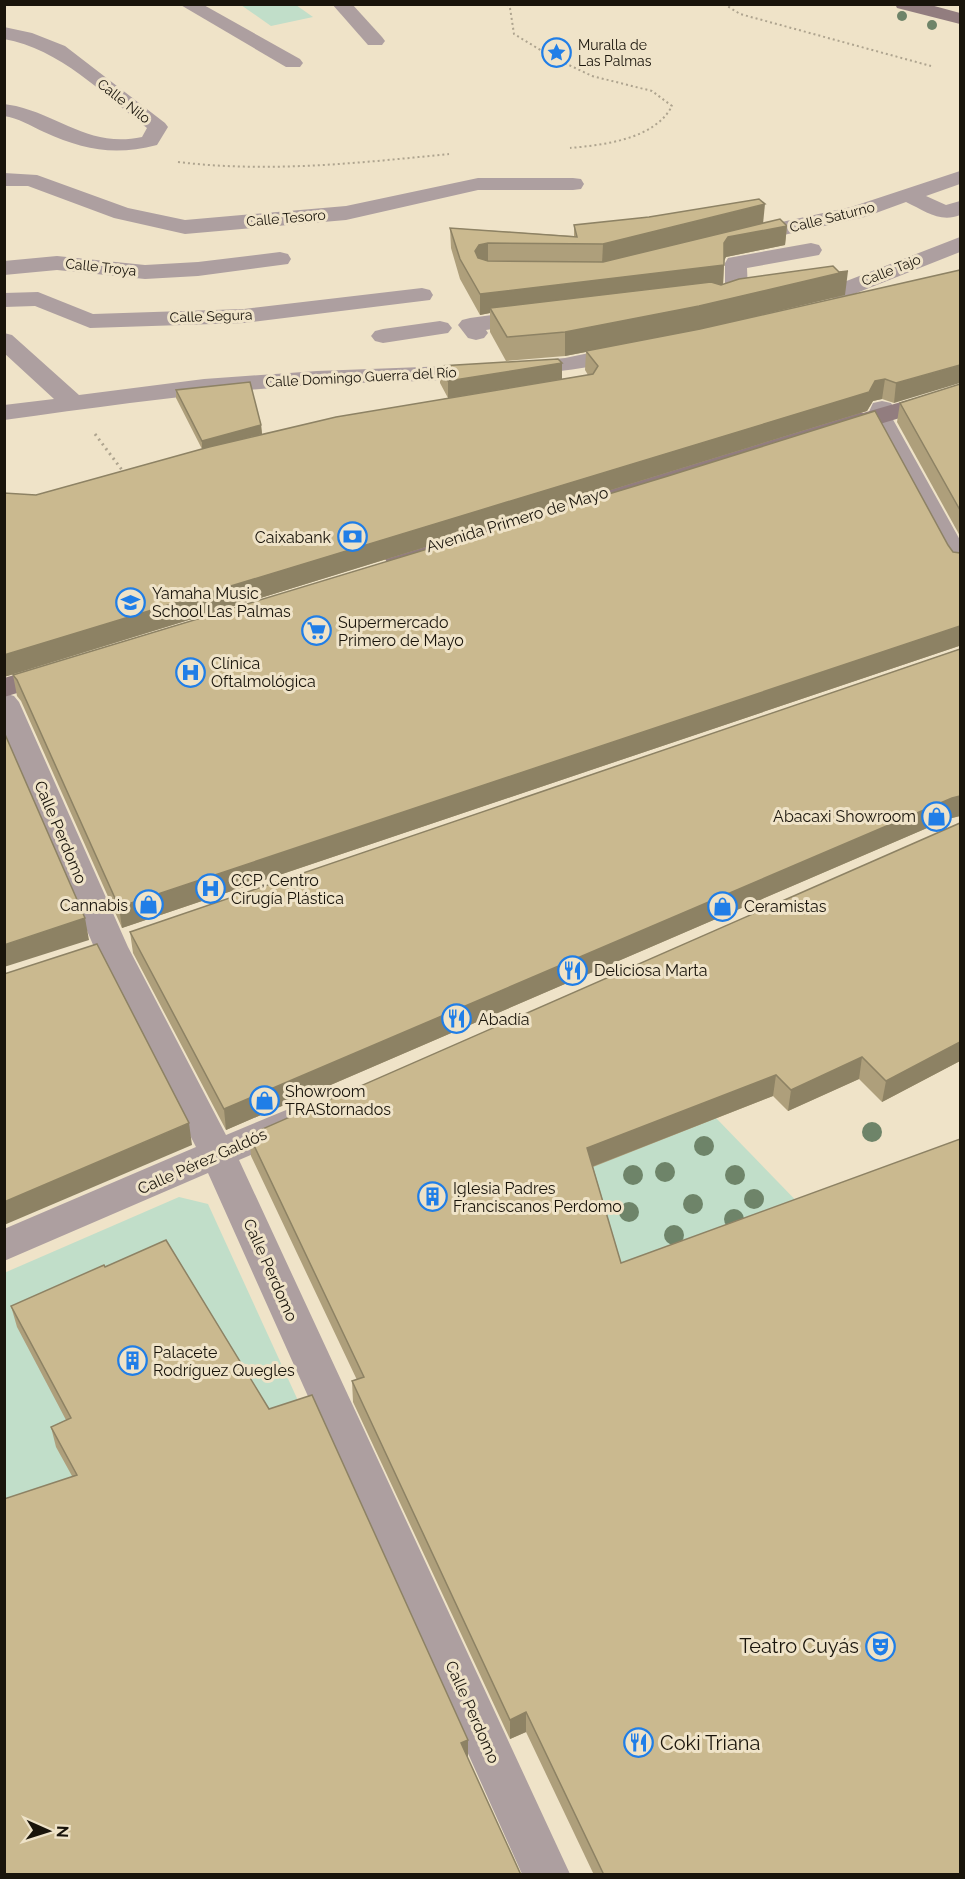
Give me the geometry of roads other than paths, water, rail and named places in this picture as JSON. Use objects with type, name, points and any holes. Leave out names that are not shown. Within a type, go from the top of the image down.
[{"type":"street","points":[[188,4],[293,63]]},
{"type":"street","points":[[341,4],[375,41]]},
{"type":"street","points":[[904,4],[960,19]]},
{"type":"street","points":[[956,4],[960,5]]},
{"type":"street","name":"Calle Nilo","points":[[4,33],[25,37],[58,50],[158,127],[150,141],[135,146],[104,147],[16,112],[4,110]]},
{"type":"street","name":"Calle Saturno","points":[[727,240],[817,222],[960,177]]},
{"type":"street","name":"Calle Tesoro","points":[[4,179],[9,181],[30,178],[122,213],[185,227],[198,234],[346,213],[478,184],[573,184]]},
{"type":"street","points":[[908,195],[945,213],[960,207]]},
{"type":"street","points":[[198,269],[194,253],[198,234],[331,234]]},
{"type":"street","name":"Calle Tajo","points":[[851,304],[839,292],[960,244]]},
{"type":"street","points":[[688,304],[746,290],[736,264],[811,250]]},
{"type":"street","name":"Calle Troya","points":[[4,268],[57,263],[145,272],[198,269],[280,259]]},
{"type":"street","points":[[821,310],[895,293]]},
{"type":"street","name":"Calle Segura","points":[[4,300],[38,299],[90,321],[244,316],[383,335],[422,296]]},
{"type":"street","points":[[477,320],[561,313]]},
{"type":"street","points":[[290,330],[383,335],[440,328]]},
{"type":"street","name":"Calle Domingo Guerra del Río","points":[[4,413],[72,402],[204,386],[383,335],[498,366],[565,365],[654,347]]},
{"type":"street","points":[[4,340],[72,402]]},
{"type":"street","points":[[565,365],[583,387]]},
{"type":"street","name":"Avenida Primero de Mayo","points":[[375,569],[668,485],[960,384]]},
{"type":"street","name":"Avenida Primero de Mayo","points":[[880,412],[960,392]]},
{"type":"street","points":[[880,412],[960,564]]},
{"type":"street","points":[[4,675],[80,659],[4,688]]},
{"type":"street","name":"Calle Perdomo","points":[[4,702],[108,948],[218,1154],[546,1875]]},
{"type":"street","name":"Calle Pérez Galdós","points":[[4,1246],[317,1111]]},
{"type":"place","name":"Muralla de Las Palmas","points":[[557,53]]},
{"type":"place","name":"Caixabank","points":[[352,537]]},
{"type":"place","name":"Yamaha Music School Las Palmas","points":[[131,602]]},
{"type":"place","name":"Supermercado Primero de Mayo","points":[[317,631]]},
{"type":"place","name":"Clínica Oftalmológica","points":[[190,672]]},
{"type":"place","name":"Abacaxi Showroom","points":[[937,816]]},
{"type":"place","name":"CCP, Centro Cirugía Plástica","points":[[210,889]]},
{"type":"place","name":"Cannabis","points":[[149,905]]},
{"type":"place","name":"Ceramistas","points":[[723,906]]},
{"type":"place","name":"Deliciosa Marta","points":[[573,970]]},
{"type":"place","name":"Abadía","points":[[457,1019]]},
{"type":"place","name":"Showroom TRAStornados","points":[[264,1100]]},
{"type":"place","name":"Iglesia Padres Franciscanos Perdomo","points":[[432,1197]]},
{"type":"place","name":"Palacete Rodríguez Quegles","points":[[132,1361]]},
{"type":"place","name":"Teatro Cuyás","points":[[880,1646]]},
{"type":"place","name":"Coki Triana","points":[[639,1743]]}]
